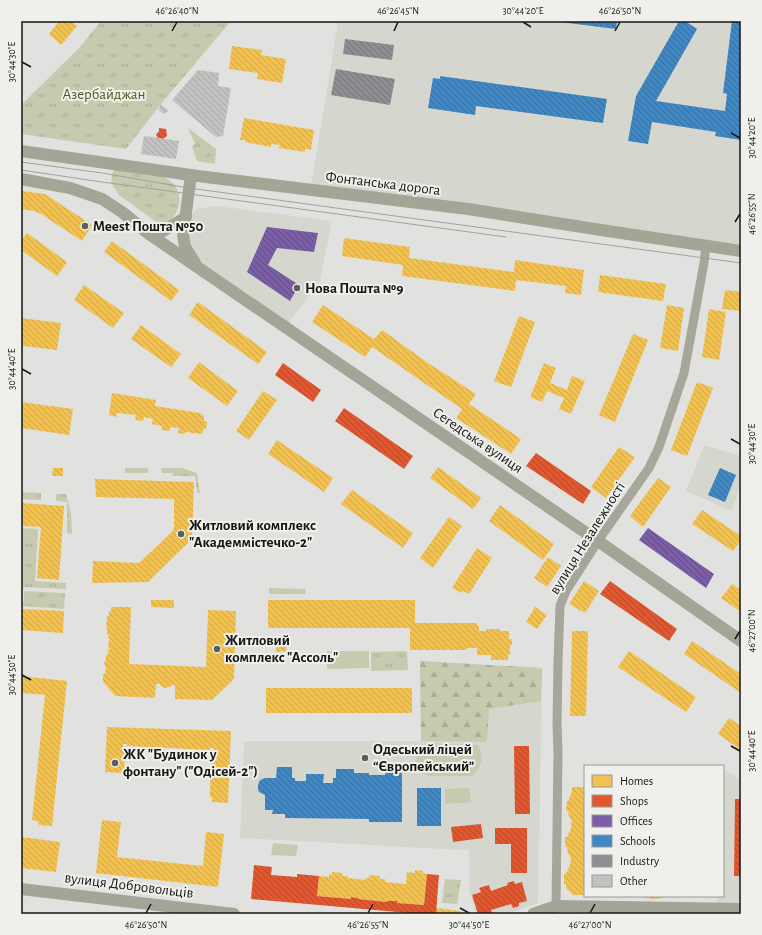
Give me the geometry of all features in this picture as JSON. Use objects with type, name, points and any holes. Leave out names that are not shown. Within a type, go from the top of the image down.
[{"type":"main road","name":"Фонтанська дорога","points":[[21,151],[191,175],[468,210],[741,251]]},
{"type":"main road","name":"Сегедська вулиця","points":[[191,175],[183,235],[186,247],[196,266]]},
{"type":"main road","name":"Сегедська вулиця","points":[[21,179],[70,188],[102,199],[122,212],[149,234],[598,541],[741,641]]},
{"type":"main road","points":[[149,234],[160,233],[186,217]]},
{"type":"main road","name":"вулиця Добровольців","points":[[21,889],[234,914]]},
{"type":"main road","points":[[534,914],[556,906],[741,909]]},
{"type":"street","name":"вулиця Незалежності","points":[[556,906],[557,724],[560,606],[566,591],[598,541],[649,468],[659,447],[684,373],[704,268],[706,246]]},
{"type":"shaded area","points":[[338,21],[741,21],[741,249],[311,187]]},
{"type":"shaded area","points":[[217,206],[332,221],[320,281],[288,323],[200,265],[189,242],[190,218],[195,209]]},
{"type":"shaded area","points":[[704,445],[741,456],[741,482],[732,511],[686,491]]},
{"type":"shaded area","name":"Одеський ліцей “Європейський”","points":[[420,661],[542,668],[538,903],[508,914],[476,914],[469,890],[469,850],[240,838],[244,741],[421,741]]},
{"type":"shaded area","points":[[724,769],[741,781],[741,908],[716,908],[717,897],[724,897]]},
{"type":"green space","name":"Азербайджан","points":[[101,21],[231,21],[161,104],[126,149],[21,134],[21,105],[79,48]]},
{"type":"green space","points":[[188,128],[216,149],[215,164],[197,161],[192,146],[195,144]]},
{"type":"green space","points":[[115,170],[162,176],[169,180],[174,184],[179,194],[179,206],[174,217],[165,224],[159,224],[119,195],[111,183],[113,172]]},
{"type":"green space","points":[[125,468],[148,468],[148,473],[125,473]]},
{"type":"green space","points":[[161,468],[182,468],[197,473],[200,493],[197,493],[195,476],[173,476],[173,473],[162,473]]},
{"type":"green space","points":[[21,492],[41,493],[41,500],[21,499]]},
{"type":"green space","points":[[56,494],[66,494],[71,513],[72,534],[67,533],[67,502],[56,501]]},
{"type":"green space","points":[[21,528],[38,529],[35,581],[66,583],[66,589],[21,587],[23,540],[21,540]]},
{"type":"green space","points":[[269,588],[306,589],[305,594],[269,594]]},
{"type":"green space","points":[[24,591],[65,593],[64,609],[21,606],[21,601],[24,601]]},
{"type":"green space","points":[[327,651],[369,651],[369,668],[327,669]]},
{"type":"green space","points":[[407,651],[408,670],[371,671],[371,652]]},
{"type":"green space","points":[[420,661],[542,668],[541,701],[489,709],[487,742],[421,741]]},
{"type":"green space","points":[[427,743],[478,745],[481,754],[480,766],[472,776],[430,776],[424,774],[417,766],[416,761],[419,751]]},
{"type":"green space","points":[[469,788],[471,802],[445,804],[445,789]]},
{"type":"green space","points":[[273,843],[298,845],[296,856],[271,855]]},
{"type":"green space","points":[[445,879],[461,880],[457,904],[442,903]]},
{"type":"building: Homes","points":[[59,21],[71,21],[77,26],[61,45],[49,34]]},
{"type":"building: Homes","points":[[232,46],[262,50],[261,55],[286,59],[282,83],[257,79],[258,73],[229,69]]},
{"type":"building: Homes","points":[[244,118],[314,130],[311,150],[305,149],[305,152],[279,148],[280,145],[271,144],[271,147],[240,140]]},
{"type":"building: Homes","points":[[21,191],[45,194],[92,225],[82,241],[41,214],[34,211],[21,209]]},
{"type":"building: Homes","points":[[27,233],[67,262],[57,276],[21,250],[21,241]]},
{"type":"building: Homes","points":[[344,238],[410,247],[409,258],[514,272],[515,260],[584,270],[581,295],[565,293],[566,286],[516,280],[515,291],[402,276],[403,265],[342,256]]},
{"type":"building: Homes","points":[[112,241],[179,290],[171,301],[104,252]]},
{"type":"building: Homes","points":[[600,275],[666,284],[663,301],[598,292]]},
{"type":"building: Homes","points":[[84,285],[124,313],[113,328],[74,300]]},
{"type":"building: Homes","points":[[725,290],[741,292],[741,311],[722,309]]},
{"type":"building: Homes","points":[[198,302],[267,352],[258,364],[189,315]]},
{"type":"building: Homes","points":[[323,305],[374,339],[382,330],[428,363],[476,394],[469,404],[521,439],[511,454],[456,418],[462,409],[372,347],[365,357],[312,322]]},
{"type":"building: Homes","points":[[667,305],[684,308],[678,351],[660,348]]},
{"type":"building: Homes","points":[[709,309],[726,312],[719,360],[702,357]]},
{"type":"building: Homes","points":[[519,316],[535,322],[511,387],[494,381]]},
{"type":"building: Homes","points":[[21,318],[61,323],[57,350],[23,346],[21,355]]},
{"type":"building: Homes","points":[[141,325],[181,354],[171,367],[131,339]]},
{"type":"building: Homes","points":[[633,334],[648,340],[615,422],[599,415]]},
{"type":"building: Homes","points":[[199,362],[238,391],[227,406],[188,378]]},
{"type":"building: Homes","points":[[544,363],[556,368],[550,383],[567,390],[572,376],[585,381],[571,414],[559,409],[564,398],[547,391],[542,402],[530,397]]},
{"type":"building: Homes","points":[[697,382],[713,388],[687,456],[671,450]]},
{"type":"building: Homes","points":[[263,391],[277,400],[249,440],[236,431]]},
{"type":"building: Homes","points":[[112,393],[156,400],[155,406],[200,413],[204,416],[204,421],[207,422],[206,429],[203,429],[202,434],[185,432],[185,434],[178,433],[179,428],[170,427],[170,431],[161,430],[162,426],[152,424],[153,419],[144,417],[143,421],[135,420],[136,415],[117,413],[116,417],[109,415]]},
{"type":"building: Homes","points":[[21,402],[73,409],[69,435],[21,428]]},
{"type":"building: Homes","points":[[277,440],[333,478],[324,492],[268,454]]},
{"type":"building: Homes","points":[[619,447],[635,457],[606,498],[591,487]]},
{"type":"building: Homes","points":[[438,467],[481,498],[473,509],[430,478]]},
{"type":"building: Homes","points":[[53,468],[63,468],[63,476],[52,476]]},
{"type":"building: Homes","points":[[658,478],[671,487],[643,527],[630,516]]},
{"type":"building: Homes","name":"Житловий комплекс \"Академмістечко-2\"","points":[[95,479],[194,482],[192,539],[148,582],[92,583],[93,561],[139,563],[174,530],[174,499],[96,497]]},
{"type":"building: Homes","points":[[352,490],[413,533],[403,548],[341,504]]},
{"type":"building: Homes","points":[[21,503],[64,506],[59,580],[37,578],[41,527],[21,526]]},
{"type":"building: Homes","points":[[500,505],[554,544],[543,560],[489,521]]},
{"type":"building: Homes","points":[[702,510],[741,536],[741,540],[733,551],[692,524]]},
{"type":"building: Homes","points":[[449,517],[462,526],[433,568],[420,558]]},
{"type":"building: Homes","points":[[477,548],[492,558],[469,594],[463,591],[462,593],[452,588]]},
{"type":"building: Homes","points":[[548,557],[561,566],[547,587],[534,578]]},
{"type":"building: Homes","points":[[584,581],[599,591],[585,613],[569,604]]},
{"type":"building: Homes","points":[[732,584],[741,590],[741,612],[721,598]]},
{"type":"building: Homes","points":[[151,600],[174,600],[174,608],[151,607]]},
{"type":"building: Homes","points":[[268,600],[415,600],[415,623],[477,623],[477,626],[479,626],[479,631],[486,631],[486,629],[500,629],[500,631],[509,631],[509,639],[512,639],[512,645],[510,645],[510,655],[508,655],[508,660],[491,660],[491,655],[477,655],[477,648],[467,648],[467,650],[410,650],[410,628],[268,628]]},
{"type":"building: Homes","name":"Житловий комплекс \"Ассоль\"","points":[[111,607],[131,607],[129,664],[206,667],[208,610],[236,611],[234,679],[212,700],[175,699],[175,685],[164,688],[160,684],[156,684],[155,698],[115,696],[103,682],[103,674],[105,674],[106,668],[104,663],[106,660],[106,655],[108,655],[108,650],[110,650],[108,646],[110,639],[108,639],[109,635],[107,635],[106,624],[107,616],[109,616]]},
{"type":"building: Homes","points":[[535,607],[547,615],[537,629],[526,622]]},
{"type":"building: Homes","points":[[21,609],[64,611],[63,633],[21,630]]},
{"type":"building: Homes","points":[[572,631],[588,631],[586,716],[570,716]]},
{"type":"building: Homes","points":[[692,641],[741,674],[741,693],[684,654]]},
{"type":"building: Homes","points":[[277,644],[287,644],[286,651],[276,652]]},
{"type":"building: Homes","points":[[629,651],[696,697],[686,712],[618,667]]},
{"type":"building: Homes","points":[[21,676],[67,681],[52,826],[39,825],[37,821],[32,820],[45,695],[21,693]]},
{"type":"building: Homes","points":[[266,688],[412,688],[412,713],[266,713]]},
{"type":"building: Homes","points":[[729,718],[741,726],[741,750],[718,734]]},
{"type":"building: Homes","name":"ЖК \"Будинок у фонтану\" (\"Одісей-2\")","points":[[107,727],[231,731],[228,803],[212,802],[212,797],[210,797],[211,754],[213,754],[214,748],[210,748],[210,750],[127,746],[127,744],[123,744],[123,751],[125,751],[124,773],[105,772]]},
{"type":"building: Homes","points":[[572,787],[584,787],[584,895],[573,895],[566,888],[566,884],[564,884],[564,874],[566,874],[570,865],[571,858],[567,847],[565,847],[565,837],[567,837],[571,829],[572,823],[568,811],[566,811],[567,801],[572,792]]},
{"type":"building: Homes","points":[[102,820],[121,822],[117,857],[203,866],[206,832],[224,834],[218,887],[96,873]]},
{"type":"building: Homes","points":[[21,837],[60,842],[56,872],[21,868]]},
{"type":"building: Homes","points":[[415,870],[423,871],[422,873],[427,874],[424,905],[397,903],[397,901],[387,902],[358,899],[351,897],[351,899],[317,896],[319,876],[329,877],[329,874],[332,875],[332,872],[343,873],[342,876],[348,876],[348,878],[365,880],[366,878],[369,878],[369,875],[380,876],[379,879],[385,879],[385,882],[406,884],[407,872],[415,873]]},
{"type":"building: Homes","points":[[644,897],[664,897],[654,899]]},
{"type":"building: Homes","points":[[436,908],[461,911],[461,914],[436,914]]},
{"type":"building: Shops","points":[[159,128],[166,129],[167,135],[162,139],[158,138],[156,135]]},
{"type":"building: Shops","points":[[283,363],[321,390],[313,402],[275,375]]},
{"type":"building: Shops","points":[[344,408],[413,456],[404,469],[335,421]]},
{"type":"building: Shops","points":[[536,453],[591,491],[583,504],[526,466]]},
{"type":"building: Shops","points":[[610,581],[677,629],[669,641],[600,594]]},
{"type":"building: Shops","points":[[514,746],[529,746],[530,814],[515,814]]},
{"type":"building: Shops","points":[[735,799],[741,799],[741,876],[734,876]]},
{"type":"building: Shops","points":[[481,824],[483,838],[453,842],[451,827]]},
{"type":"building: Shops","points":[[495,828],[527,828],[527,873],[511,873],[511,844],[495,844]]},
{"type":"building: Shops","points":[[254,865],[272,867],[271,875],[297,877],[297,874],[319,876],[317,896],[351,899],[351,897],[358,899],[387,902],[397,901],[397,903],[424,905],[427,874],[439,875],[436,914],[420,914],[251,899]]},
{"type":"building: Shops","points":[[514,881],[515,884],[522,882],[527,901],[519,903],[519,906],[513,908],[511,904],[491,910],[492,914],[478,914],[472,895],[481,892],[479,888],[489,885],[491,891],[508,885],[507,883]]},
{"type":"building: Offices","points":[[267,227],[318,233],[314,252],[277,248],[268,265],[299,285],[290,301],[247,272]]},
{"type":"building: Offices","points":[[648,528],[714,574],[706,588],[639,540]]},
{"type":"building: Schools","points":[[560,21],[617,21],[616,29]]},
{"type":"building: Schools","points":[[679,21],[685,21],[697,29],[656,101],[725,111],[727,94],[723,93],[732,21],[741,21],[741,140],[715,136],[716,132],[652,122],[648,144],[628,141],[636,96]]},
{"type":"building: Schools","points":[[440,76],[607,99],[603,123],[476,106],[475,115],[428,108],[433,78],[440,79]]},
{"type":"building: Schools","points":[[720,468],[736,475],[725,502],[708,495]]},
{"type":"building: Schools","points":[[277,767],[292,767],[292,778],[295,778],[295,781],[306,781],[306,774],[324,774],[323,783],[333,783],[333,778],[336,778],[336,769],[354,769],[354,773],[385,775],[389,769],[398,769],[402,774],[402,822],[369,822],[369,819],[285,818],[285,814],[272,814],[273,810],[265,810],[265,795],[259,792],[258,785],[260,780],[265,778],[276,778]]},
{"type":"building: Schools","points":[[417,788],[441,788],[441,826],[417,826]]},
{"type":"building: Industry","points":[[345,39],[394,45],[392,60],[343,54]]},
{"type":"building: Industry","points":[[336,69],[395,79],[390,105],[331,95]]},
{"type":"building: Other","points":[[198,70],[219,73],[218,86],[231,88],[223,136],[216,137],[172,100]]},
{"type":"building: Other","points":[[160,104],[169,111],[163,114],[159,110]]},
{"type":"building: Other","points":[[144,136],[179,141],[176,159],[141,154]]},
{"type":"tram line","points":[[21,162],[102,173],[189,188],[741,263]]},
{"type":"tram line","points":[[21,170],[506,237]]},
{"type":"place","name":"Meest Пошта №50","points":[[85,226]]},
{"type":"place","name":"Нова Пошта №9","points":[[297,288]]},
{"type":"place","name":"Житловий комплекс \"Академмістечко-2\"","points":[[181,534]]},
{"type":"place","name":"Житловий комплекс \"Ассоль\"","points":[[217,649]]},
{"type":"place","name":"Одеський ліцей “Європейський”","points":[[365,758]]},
{"type":"place","name":"ЖК \"Будинок у фонтану\" (\"Одісей-2\")","points":[[115,763]]}]
